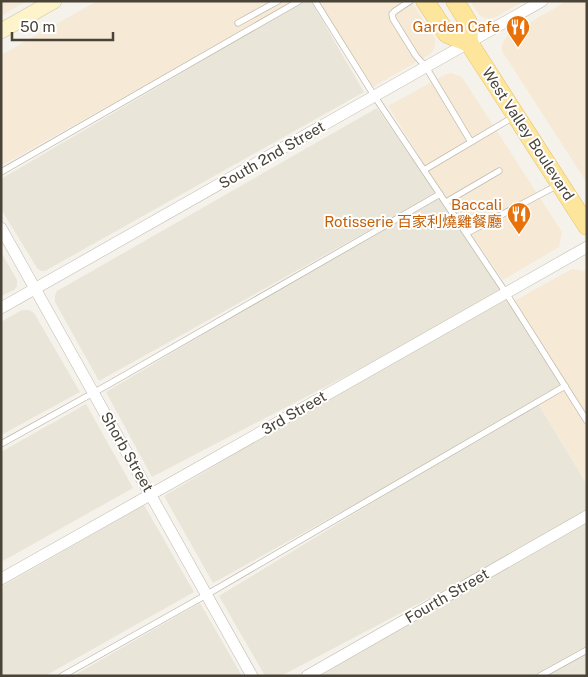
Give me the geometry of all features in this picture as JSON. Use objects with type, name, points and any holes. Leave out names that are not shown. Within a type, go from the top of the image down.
[{"type":"main road","points":[[1,31],[54,1]]},
{"type":"main road","points":[[426,1],[447,34],[469,43]]},
{"type":"main road","name":"West Valley Boulevard","points":[[455,1],[468,22],[469,43],[587,226]]},
{"type":"street","name":"South 2nd Street","points":[[1,308],[542,1]]},
{"type":"street","name":"Shorb Street","points":[[1,228],[252,676]]},
{"type":"street","name":"3rd Street","points":[[1,578],[587,247]]},
{"type":"street","name":"Fourth Street","points":[[307,676],[587,516]]},
{"type":"lane","points":[[238,23],[278,1]]},
{"type":"lane","points":[[1,172],[299,1]]},
{"type":"lane","points":[[315,1],[375,97],[506,292],[587,421]]},
{"type":"lane","points":[[410,1],[392,14],[393,19],[416,56],[426,68],[471,142]]},
{"type":"lane","points":[[424,170],[516,115]]},
{"type":"lane","points":[[446,202],[499,171]]},
{"type":"lane","points":[[467,233],[560,184]]},
{"type":"lane","points":[[1,444],[440,194]]},
{"type":"lane","points":[[62,676],[206,595],[565,386]]},
{"type":"lane","points":[[540,676],[587,650]]},
{"type":"shaded area","points":[[1,1],[27,1],[1,16]]},
{"type":"shaded area","points":[[97,1],[295,1],[1,166],[1,55]]},
{"type":"shaded area","points":[[304,1],[311,1],[364,92],[45,271],[37,268],[1,209],[1,179]]},
{"type":"shaded area","points":[[317,1],[411,1],[435,38],[434,49],[430,54],[373,87]]},
{"type":"shaded area","points":[[470,1],[524,1],[490,19],[479,15]]},
{"type":"shaded area","points":[[567,1],[587,1],[587,183],[502,51],[502,45],[509,34]]},
{"type":"shaded area","points":[[451,73],[462,77],[562,232],[559,247],[503,280],[442,193],[388,106]]},
{"type":"shaded area","points":[[377,108],[436,193],[99,381],[55,302],[57,291]]},
{"type":"shaded area","points":[[440,194],[565,386],[537,402],[587,484],[587,515],[281,676],[265,676],[219,596],[521,412],[213,583],[164,496],[494,299],[152,477],[106,392]]},
{"type":"shaded area","points":[[1,252],[17,280],[17,286],[14,290],[1,296]]},
{"type":"shaded area","points":[[572,269],[587,271],[587,415],[514,301]]},
{"type":"shaded area","points":[[22,310],[29,310],[34,313],[80,392],[1,435],[1,322]]},
{"type":"shaded area","points":[[565,386],[587,421],[587,483],[537,402]]},
{"type":"shaded area","points":[[86,404],[133,488],[1,562],[1,452]]},
{"type":"shaded area","points":[[144,505],[194,592],[45,676],[1,676],[1,587]]},
{"type":"shaded area","points":[[587,516],[587,648],[534,676],[319,676]]},
{"type":"shaded area","points":[[200,603],[242,676],[73,676]]},
{"type":"shaded area","points":[[587,651],[587,676],[545,676]]},
{"type":"place","name":"Garden Cafe","points":[[518,48]]},
{"type":"place","name":"Baccali Rotisserie 百家利燒雞餐廳","points":[[519,235]]}]
